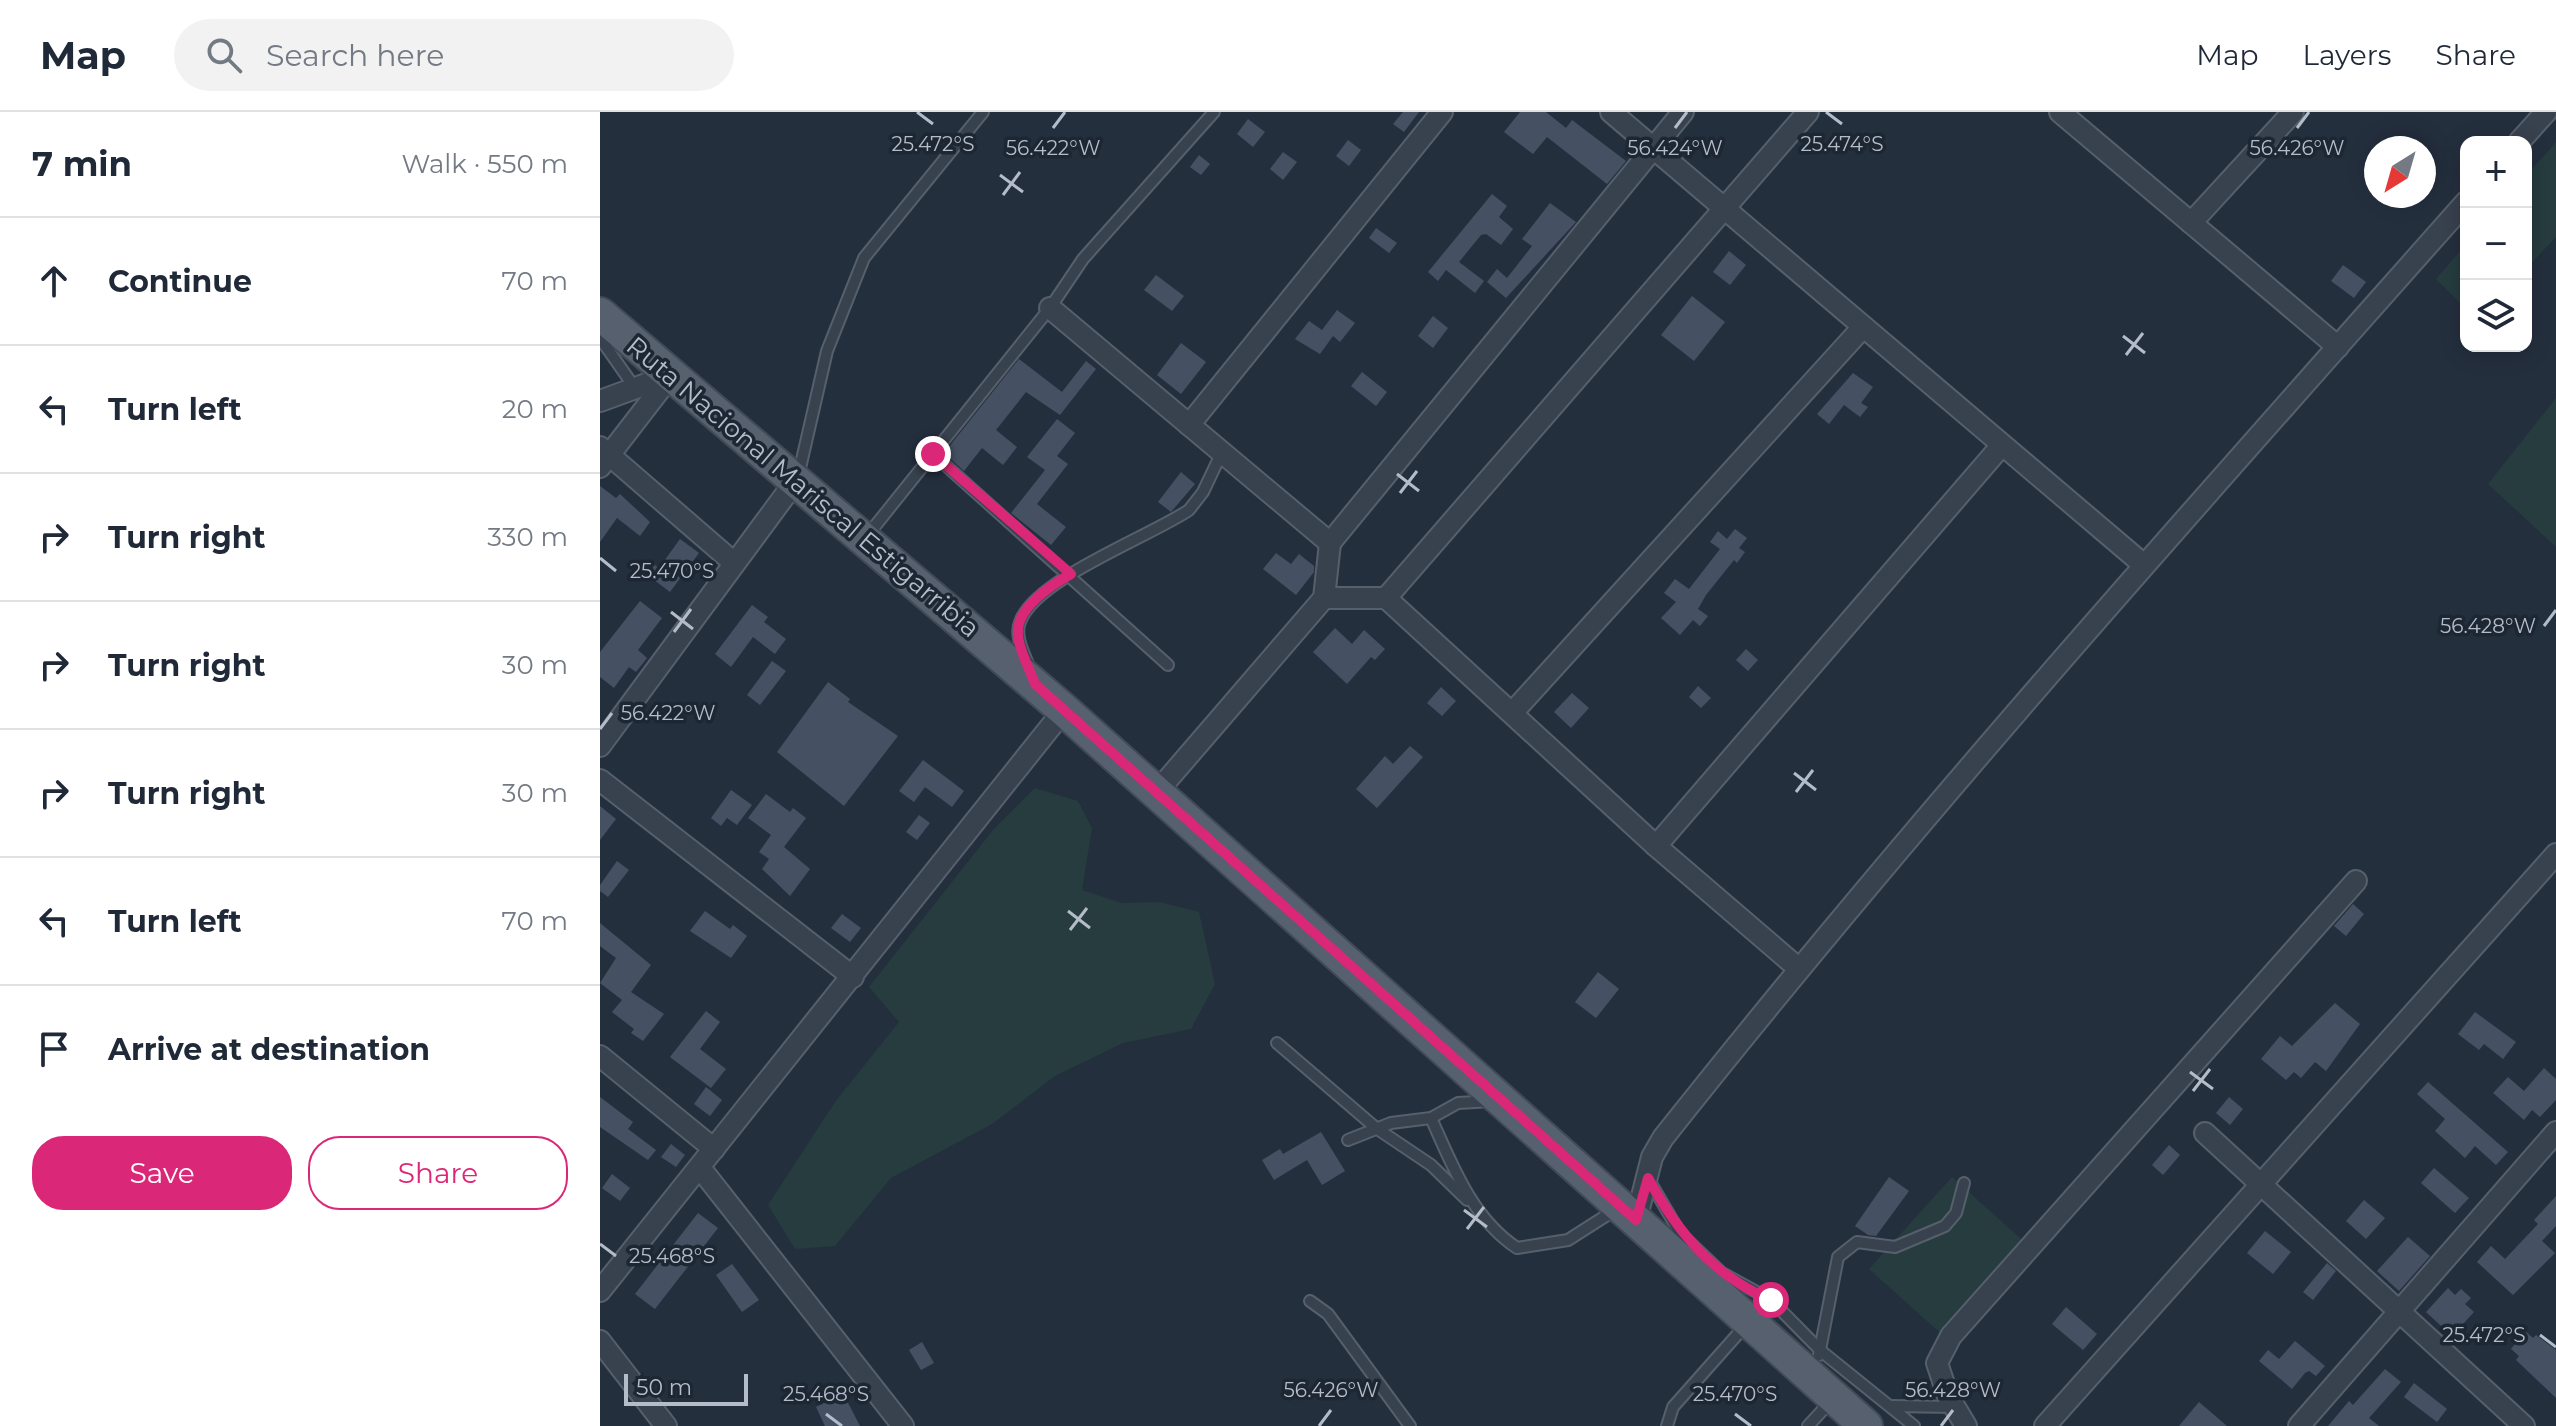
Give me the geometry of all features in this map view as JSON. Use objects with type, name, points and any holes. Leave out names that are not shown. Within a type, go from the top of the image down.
[{"type":"main road","name":"Ruta Nacional Mariscal Estigarribia","points":[[600,314],[1035,684],[1749,1321],[1815,1363],[1834,1397],[1878,1416]]},
{"type":"street","points":[[1189,425],[1442,112]]},
{"type":"street","points":[[1611,112],[2144,565]]},
{"type":"street","points":[[1156,793],[1324,598],[1330,543],[1683,112]]},
{"type":"street","points":[[1386,598],[1808,112]]},
{"type":"street","points":[[2060,112],[2338,347]]},
{"type":"street","points":[[2191,223],[2293,112]]},
{"type":"street","points":[[2524,136],[2546,112]]},
{"type":"street","points":[[1628,1214],[1648,1178],[1652,1157],[1663,1138],[1798,968],[2144,565],[2461,208]]},
{"type":"street","points":[[1050,308],[1330,543]]},
{"type":"street","points":[[1512,713],[1863,327]]},
{"type":"street","points":[[671,375],[603,456],[733,562]]},
{"type":"street","points":[[600,401],[671,375]]},
{"type":"street","points":[[1656,846],[2002,445]]},
{"type":"street","points":[[600,746],[797,479]]},
{"type":"street","points":[[1324,598],[1386,598],[1656,846],[1798,968]]},
{"type":"street","points":[[600,1291],[701,1169],[1064,710]]},
{"type":"street","points":[[600,780],[853,977]]},
{"type":"street","points":[[2045,1426],[2556,854]]},
{"type":"street","points":[[1966,1426],[1954,1407],[1937,1363],[1951,1336],[2356,881]]},
{"type":"street","points":[[600,1056],[714,1149]]},
{"type":"street","points":[[2299,1426],[2556,1132]]},
{"type":"street","points":[[2205,1133],[2524,1426]]},
{"type":"street","points":[[701,1169],[903,1426]]},
{"type":"street","points":[[600,1341],[666,1426]]},
{"type":"lane","points":[[797,479],[827,351],[864,258],[983,112]]},
{"type":"lane","points":[[866,538],[1050,308],[1083,259],[1214,112]]},
{"type":"lane","points":[[600,338],[635,388]]},
{"type":"lane","points":[[1035,684],[1018,635],[1020,621],[1044,591],[1189,510],[1203,492],[1222,452]]},
{"type":"lane","points":[[933,454],[1071,574],[1168,665]]},
{"type":"lane","points":[[1277,1043],[1376,1128],[1431,1165],[1477,1210],[1495,1233],[1517,1248],[1568,1240],[1628,1214]]},
{"type":"lane","points":[[1348,1140],[1376,1128],[1431,1118],[1458,1103],[1502,1101]]},
{"type":"lane","points":[[1431,1118],[1477,1210]]},
{"type":"lane","points":[[1648,1178],[1680,1233],[1722,1273],[1771,1300],[1815,1363],[1878,1416],[1914,1426]]},
{"type":"lane","points":[[1815,1363],[1838,1257],[1857,1242],[1895,1247],[1945,1226],[1956,1213],[1964,1183]]},
{"type":"lane","points":[[1310,1301],[1328,1314],[1410,1426]]},
{"type":"lane","points":[[1667,1426],[1673,1407],[1749,1321]]},
{"type":"lane","points":[[1808,1426],[1834,1397]]},
{"type":"lane","points":[[1878,1416],[1954,1407]]},
{"type":"green space","points":[[2556,142],[2556,237],[2532,263],[2532,208],[2532,169]]},
{"type":"green space","points":[[2460,251],[2460,303],[2436,279]]},
{"type":"green space","points":[[2556,398],[2556,547],[2488,484]]},
{"type":"green space","points":[[1035,788],[1078,801],[1092,828],[1082,890],[1121,903],[1159,902],[1199,912],[1215,984],[1191,1029],[1123,1043],[1055,1076],[992,1124],[891,1178],[835,1246],[795,1249],[768,1205],[835,1102],[899,1022],[869,987],[993,830]]},
{"type":"green space","points":[[1952,1177],[2029,1246],[1946,1338],[1869,1269]]},
{"type":"building","points":[[1403,112],[1419,112],[1404,132],[1393,124]]},
{"type":"building","points":[[1520,112],[1546,112],[1566,128],[1572,120],[1626,161],[1607,184],[1547,137],[1533,154],[1504,132]]},
{"type":"building","points":[[1248,119],[1265,132],[1253,147],[1237,134]]},
{"type":"building","points":[[1348,140],[1361,150],[1349,166],[1336,156]]},
{"type":"building","points":[[1283,152],[1297,162],[1283,180],[1270,169]]},
{"type":"building","points":[[1199,155],[1210,164],[1201,175],[1190,167]]},
{"type":"building","points":[[1492,194],[1507,206],[1499,217],[1513,229],[1501,245],[1486,234],[1481,235],[1459,262],[1484,281],[1475,293],[1446,270],[1438,281],[1428,272]]},
{"type":"building","points":[[1550,203],[1576,222],[1506,298],[1487,282],[1497,269],[1507,278],[1532,246],[1522,239]]},
{"type":"building","points":[[1376,228],[1397,243],[1389,253],[1369,238]]},
{"type":"building","points":[[1729,251],[1746,265],[1730,285],[1713,272]]},
{"type":"building","points":[[2343,265],[2366,282],[2354,298],[2331,281]]},
{"type":"building","points":[[1156,275],[1184,296],[1172,311],[1144,290]]},
{"type":"building","points":[[1692,296],[1725,322],[1694,361],[1661,335]]},
{"type":"building","points":[[1337,310],[1355,323],[1340,342],[1333,336],[1320,354],[1295,339],[1309,321],[1322,330]]},
{"type":"building","points":[[1433,316],[1448,328],[1433,348],[1418,336]]},
{"type":"building","points":[[1181,343],[1206,362],[1181,394],[1157,375]]},
{"type":"building","points":[[1019,359],[1062,392],[1086,361],[1096,369],[1060,415],[1026,392],[996,430],[1017,447],[1003,465],[982,448],[964,471],[944,453]]},
{"type":"building","points":[[1362,372],[1387,392],[1376,406],[1351,386]]},
{"type":"building","points":[[1853,373],[1873,387],[1861,403],[1868,407],[1860,417],[1844,405],[1829,424],[1817,414]]},
{"type":"building","points":[[1057,419],[1075,433],[1057,456],[1068,464],[1037,504],[1066,527],[1051,545],[1011,513],[1045,470],[1027,457]]},
{"type":"building","points":[[1181,472],[1195,484],[1171,512],[1158,502]]},
{"type":"building","points":[[600,486],[616,498],[620,494],[650,522],[640,536],[617,518],[600,542]]},
{"type":"building","points":[[1735,529],[1747,538],[1739,548],[1745,552],[1737,563],[1734,560],[1706,595],[1698,609],[1708,616],[1700,626],[1693,620],[1680,635],[1661,618],[1676,602],[1664,593],[1675,579],[1689,589],[1720,549],[1710,542],[1718,531],[1727,539]]},
{"type":"building","points":[[680,539],[699,553],[670,592],[642,571],[649,561],[659,568]]},
{"type":"building","points":[[1276,553],[1291,564],[1299,554],[1314,566],[1314,572],[1296,595],[1263,569]]},
{"type":"building","points":[[640,601],[662,618],[638,650],[647,658],[636,672],[629,667],[614,688],[600,677],[600,652]]},
{"type":"building","points":[[752,605],[768,617],[764,622],[786,639],[775,654],[753,637],[731,667],[715,654]]},
{"type":"building","points":[[1335,628],[1352,644],[1364,630],[1385,649],[1375,660],[1371,657],[1347,684],[1313,652]]},
{"type":"building","points":[[1746,649],[1758,660],[1748,671],[1736,660]]},
{"type":"building","points":[[772,661],[786,671],[760,705],[747,695]]},
{"type":"building","points":[[828,682],[850,699],[848,702],[898,736],[844,806],[777,752]]},
{"type":"building","points":[[1698,686],[1711,698],[1701,708],[1689,697]]},
{"type":"building","points":[[1441,687],[1456,701],[1442,716],[1427,703]]},
{"type":"building","points":[[1572,693],[1589,708],[1571,728],[1554,712]]},
{"type":"building","points":[[1410,746],[1423,757],[1377,808],[1356,789],[1385,756],[1393,764]]},
{"type":"building","points":[[923,760],[964,791],[952,807],[925,787],[914,802],[899,791]]},
{"type":"building","points":[[731,790],[752,805],[737,825],[727,818],[721,826],[711,818]]},
{"type":"building","points":[[766,794],[790,812],[793,808],[806,818],[784,847],[810,869],[790,896],[762,869],[769,859],[759,852],[771,835],[748,818]]},
{"type":"building","points":[[600,806],[616,819],[600,840]]},
{"type":"building","points":[[919,815],[930,823],[917,840],[906,832]]},
{"type":"building","points":[[617,861],[629,870],[608,897],[600,891],[600,885]]},
{"type":"building","points":[[2353,904],[2364,914],[2346,936],[2334,926]]},
{"type":"building","points":[[705,911],[730,929],[733,925],[747,936],[731,958],[690,931]]},
{"type":"building","points":[[842,914],[861,928],[850,942],[831,928]]},
{"type":"building","points":[[600,923],[651,965],[631,992],[664,1014],[643,1041],[631,1033],[634,1029],[612,1012],[622,1000],[600,983],[616,958],[600,946]]},
{"type":"building","points":[[1598,972],[1619,989],[1596,1018],[1575,1002]]},
{"type":"building","points":[[2335,1003],[2360,1024],[2326,1071],[2315,1062],[2301,1078],[2294,1072],[2286,1080],[2261,1059],[2280,1036],[2292,1046]]},
{"type":"building","points":[[706,1011],[720,1022],[700,1049],[726,1069],[711,1088],[670,1057]]},
{"type":"building","points":[[2475,1012],[2516,1042],[2503,1059],[2484,1044],[2479,1050],[2458,1034]]},
{"type":"building","points":[[2544,1068],[2556,1079],[2556,1100],[2540,1117],[2532,1110],[2524,1120],[2493,1093],[2508,1077],[2524,1091]]},
{"type":"building","points":[[2428,1082],[2508,1152],[2496,1165],[2475,1146],[2465,1158],[2435,1131],[2445,1119],[2417,1094]]},
{"type":"building","points":[[706,1087],[722,1100],[710,1116],[694,1104]]},
{"type":"building","points":[[600,1097],[633,1122],[628,1129],[656,1150],[648,1160],[600,1127]]},
{"type":"building","points":[[2229,1097],[2243,1109],[2230,1125],[2216,1113]]},
{"type":"building","points":[[1321,1132],[1345,1171],[1322,1185],[1307,1160],[1274,1180],[1262,1160],[1280,1149],[1283,1154]]},
{"type":"building","points":[[671,1144],[685,1155],[676,1167],[661,1157]]},
{"type":"building","points":[[2169,1145],[2180,1155],[2163,1175],[2152,1165]]},
{"type":"building","points":[[2434,1168],[2469,1198],[2455,1213],[2421,1183]]},
{"type":"building","points":[[612,1174],[630,1188],[620,1201],[602,1188]]},
{"type":"building","points":[[1889,1177],[1909,1191],[1876,1236],[1868,1235],[1855,1226]]},
{"type":"building","points":[[2556,1196],[2556,1226],[2542,1241],[2555,1253],[2513,1295],[2477,1262],[2491,1246],[2505,1259],[2538,1224],[2534,1220]]},
{"type":"building","points":[[2364,1200],[2385,1218],[2366,1239],[2346,1221]]},
{"type":"building","points":[[698,1213],[718,1228],[655,1309],[635,1294]]},
{"type":"building","points":[[2265,1231],[2291,1252],[2273,1274],[2247,1253]]},
{"type":"building","points":[[2408,1237],[2430,1256],[2399,1291],[2377,1271]]},
{"type":"building","points":[[2327,1263],[2336,1271],[2313,1300],[2303,1292]]},
{"type":"building","points":[[732,1264],[759,1300],[742,1312],[716,1275]]},
{"type":"building","points":[[2448,1288],[2455,1295],[2461,1289],[2471,1298],[2465,1304],[2474,1312],[2452,1336],[2426,1312]]},
{"type":"building","points":[[2066,1307],[2097,1334],[2083,1350],[2052,1324]]},
{"type":"building","points":[[2525,1331],[2556,1350],[2556,1398],[2516,1360],[2519,1356],[2511,1349]]},
{"type":"building","points":[[2295,1341],[2325,1366],[2316,1376],[2309,1371],[2305,1373],[2292,1389],[2259,1361],[2268,1350],[2279,1359]]},
{"type":"building","points":[[922,1342],[934,1363],[921,1370],[909,1350]]},
{"type":"building","points":[[2385,1369],[2401,1382],[2369,1418],[2379,1426],[2328,1426],[2349,1401],[2353,1405]]},
{"type":"building","points":[[2414,1383],[2447,1409],[2437,1422],[2404,1397]]},
{"type":"building","points":[[843,1393],[860,1426],[825,1426],[816,1407]]},
{"type":"building","points":[[2199,1402],[2227,1426],[2179,1426]]},
{"type":"route","points":[[933,454],[1071,574],[1044,591],[1020,621],[1018,635],[1035,684],[1636,1220],[1648,1178],[1680,1233],[1722,1273],[1771,1300]]}]
